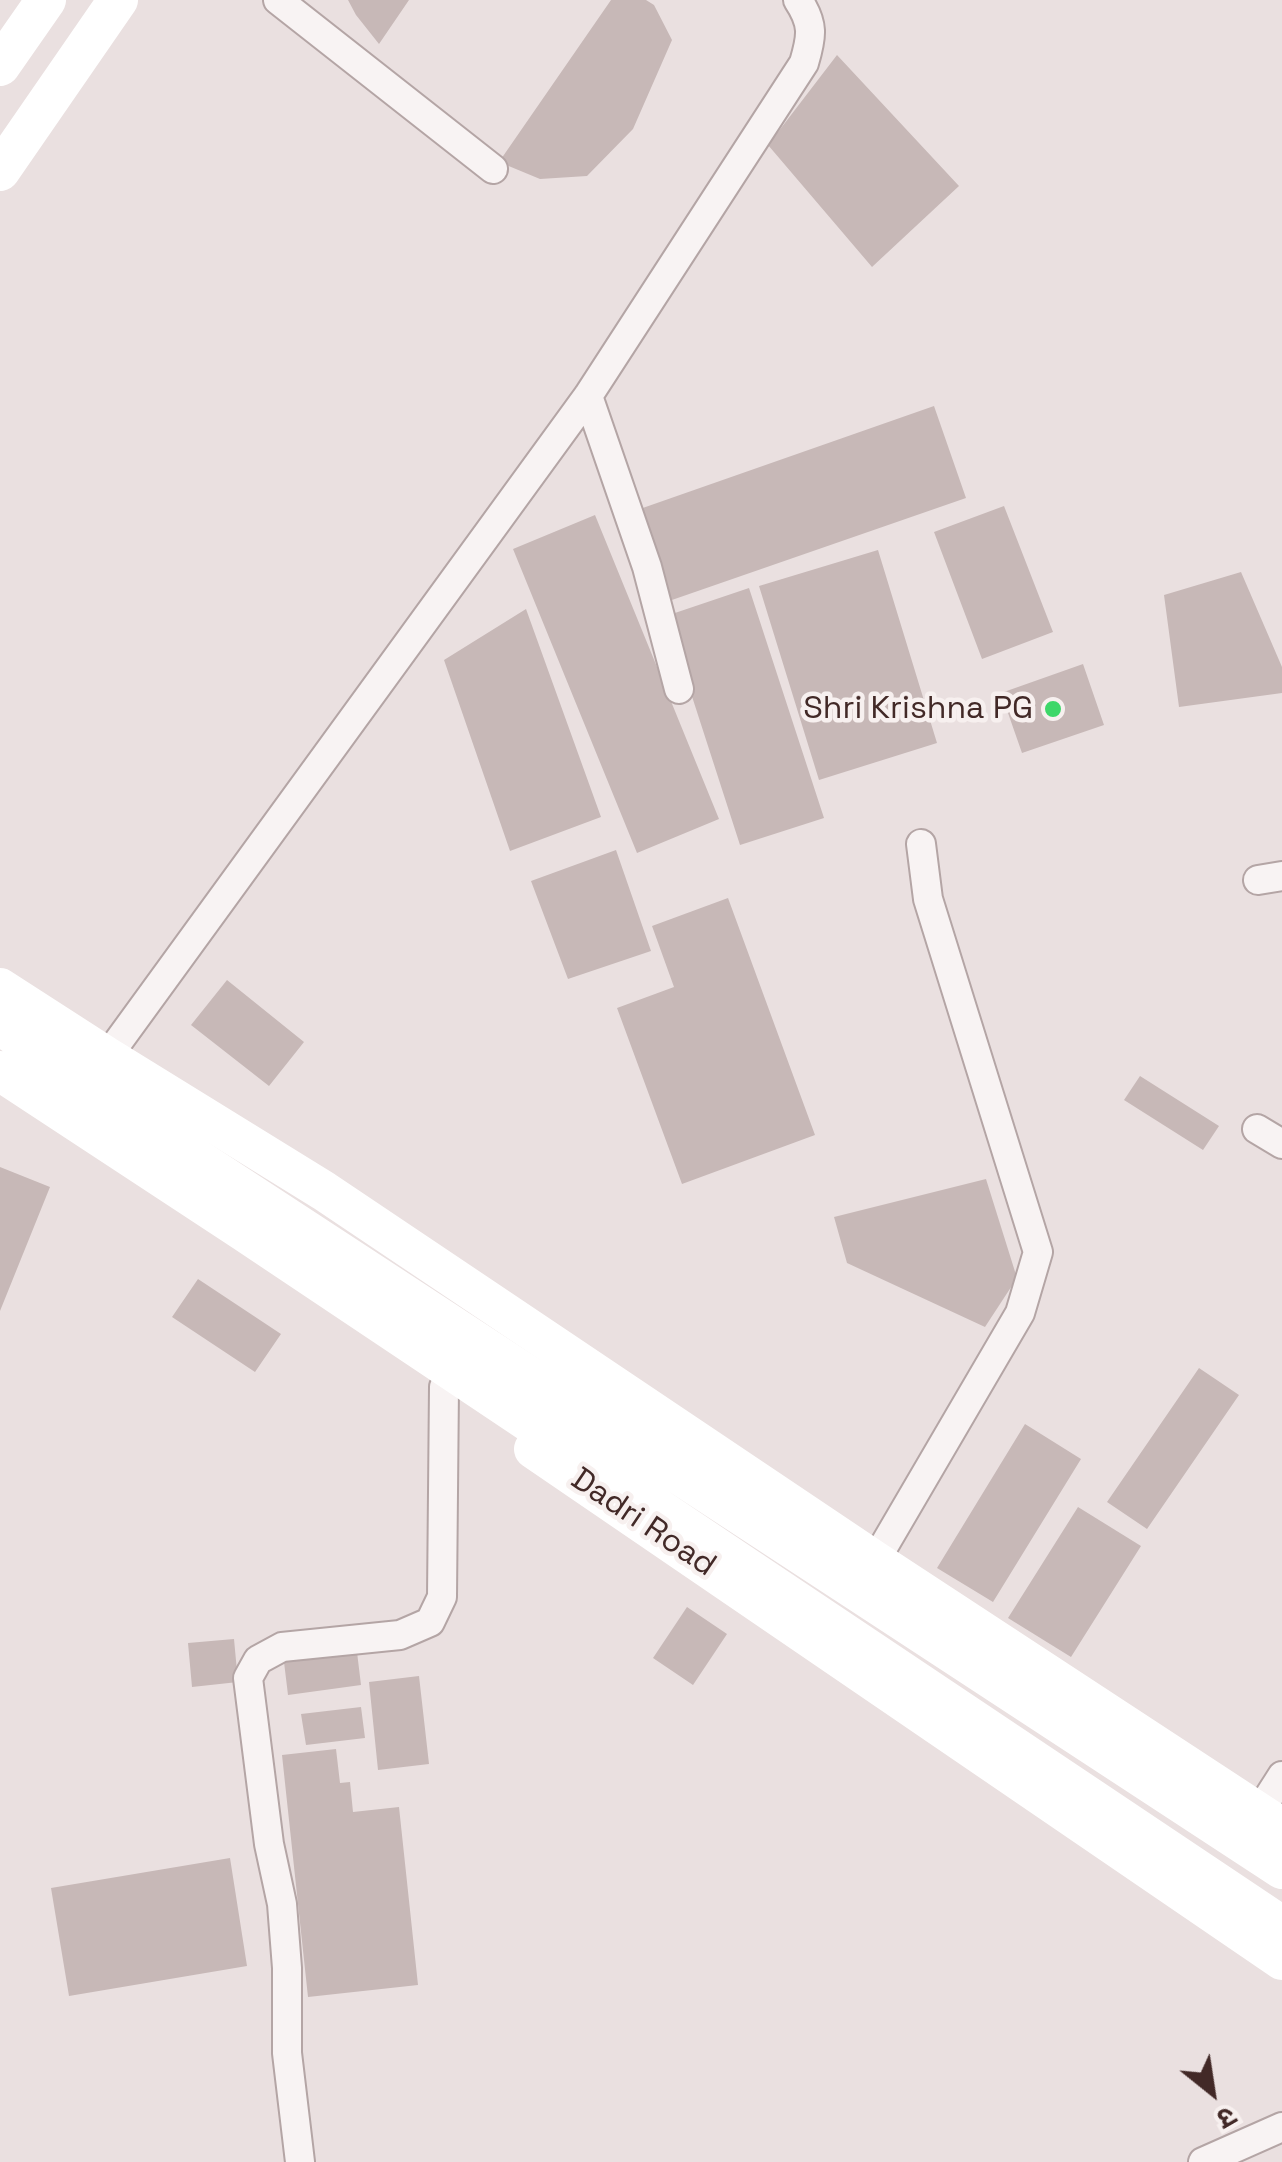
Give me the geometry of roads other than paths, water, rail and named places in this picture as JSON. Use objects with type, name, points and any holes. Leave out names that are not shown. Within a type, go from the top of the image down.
[{"type":"main road","points":[[0,66],[46,0]]},
{"type":"main road","points":[[0,172],[118,0]]},
{"type":"main road","points":[[0,988],[324,1191],[876,1562],[1271,1820]]},
{"type":"main road","points":[[0,1025],[201,1162],[1282,1869]]},
{"type":"main road","points":[[0,1071],[1282,1926]]},
{"type":"main road","name":"Dadri Road","points":[[0,1093],[444,1387],[1282,1960]]},
{"type":"street","points":[[278,0],[493,169]]},
{"type":"street","points":[[63,1134],[107,1058],[588,396],[804,62],[811,38],[808,15],[798,0]]},
{"type":"street","points":[[588,396],[647,567],[679,689]]},
{"type":"street","points":[[876,1562],[1020,1312],[1038,1252],[928,899],[921,844]]},
{"type":"street","points":[[1257,1128],[1282,1144]]},
{"type":"street","points":[[300,2162],[286,2052],[287,1968],[282,1904],[269,1844],[248,1678],[258,1660],[282,1647],[400,1635],[430,1622],[442,1597],[444,1387]]},
{"type":"street","points":[[1271,1820],[1282,1776]]},
{"type":"street","points":[[1204,2162],[1282,2127]]},
{"type":"place","name":"Shri Krishna PG","points":[[1053,709]]}]
